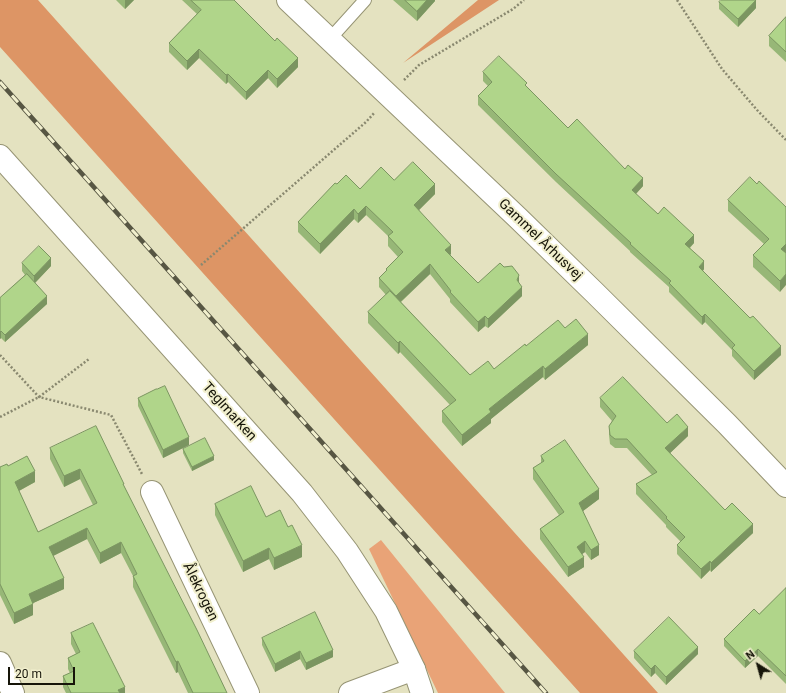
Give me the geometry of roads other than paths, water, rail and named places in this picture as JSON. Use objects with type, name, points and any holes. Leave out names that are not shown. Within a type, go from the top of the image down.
[{"type":"street","name":"Gammel Århusvej","points":[[288,0],[595,293],[722,419],[786,486]]},
{"type":"street","name":"Teglmarken","points":[[0,156],[302,493],[347,551],[386,611],[414,669],[422,693]]},
{"type":"street","name":"Ålekrogen","points":[[152,492],[248,693]]},
{"type":"street","points":[[0,663],[13,693]]},
{"type":"street","points":[[350,693],[414,669]]},
{"type":"lane","points":[[329,40],[365,0]]},
{"type":"railway","points":[[0,82],[546,693]]}]
